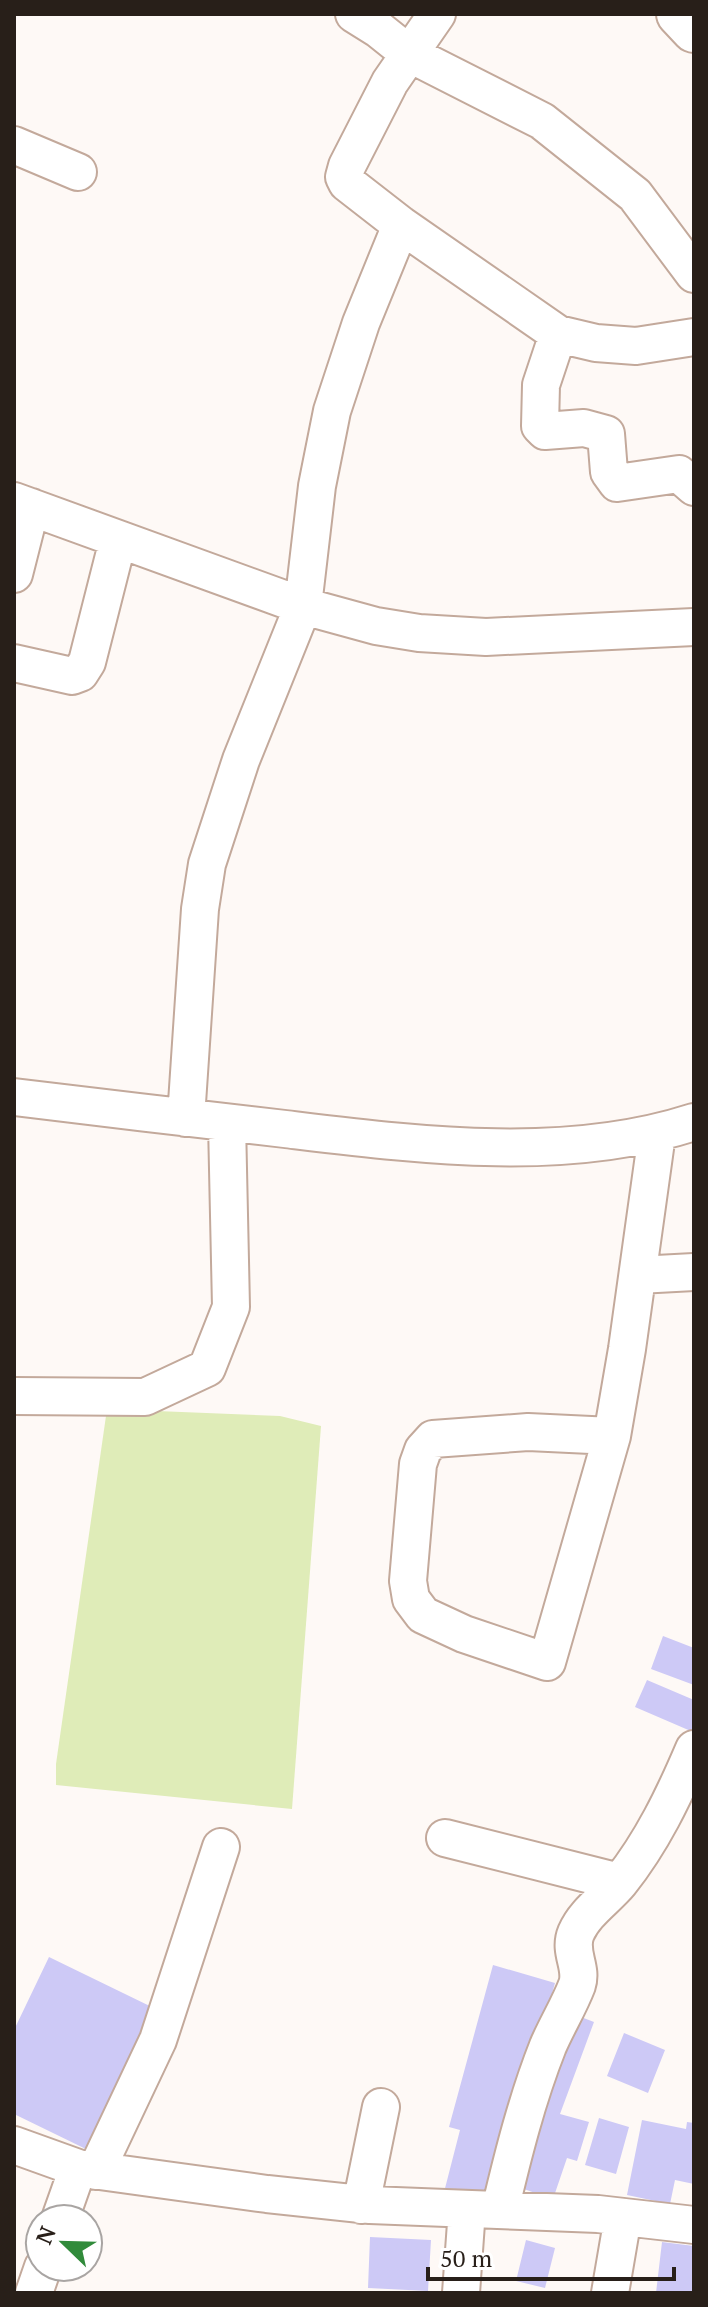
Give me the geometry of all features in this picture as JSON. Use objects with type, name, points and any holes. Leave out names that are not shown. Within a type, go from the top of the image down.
[{"type":"main road","points":[[679,14],[694,30]]},
{"type":"street","points":[[354,14],[408,53],[542,121],[635,195],[694,274]]},
{"type":"street","points":[[437,14],[390,82],[344,177],[358,193],[401,225],[558,334],[596,343],[636,346],[694,337]]},
{"type":"street","points":[[14,145],[78,172]]},
{"type":"street","points":[[186,1118],[200,909],[207,864],[241,760],[303,606],[317,486],[332,411],[361,323],[401,225]]},
{"type":"street","points":[[558,334],[541,385],[540,426],[545,431],[584,428],[606,434],[609,472],[617,483],[679,474],[694,487]]},
{"type":"street","points":[[14,574],[23,504],[303,606],[376,626],[419,633],[486,637],[694,627]]},
{"type":"street","points":[[14,663],[72,676],[80,673],[87,662],[118,540]]},
{"type":"street","points":[[14,1097],[368,1139],[542,1149],[657,1134],[694,1122]]},
{"type":"street","points":[[14,1396],[145,1397],[207,1368],[231,1307],[227,1123]]},
{"type":"street","points":[[612,1436],[528,1432],[433,1439],[423,1450],[418,1464],[408,1581],[411,1599],[423,1615],[464,1634],[547,1662],[612,1436],[657,1134]]},
{"type":"street","points":[[638,1275],[694,1272]]},
{"type":"street","points":[[461,2293],[484,2210],[549,2045],[578,1983],[579,1969],[572,1954],[576,1933],[595,1906],[619,1882],[670,1805],[694,1749]]},
{"type":"street","points":[[445,1838],[619,1882]]},
{"type":"street","points":[[69,2203],[158,2040],[221,1847]]},
{"type":"street","points":[[361,2205],[381,2107]]},
{"type":"street","points":[[14,2145],[87,2169],[361,2205],[623,2217],[694,2225]]},
{"type":"street","points":[[610,2293],[623,2217]]},
{"type":"green space","points":[[107,1409],[280,1416],[321,1426],[292,1809],[56,1785],[56,1764]]},
{"type":"building","points":[[663,1636],[694,1648],[694,1685],[651,1669]]},
{"type":"building","points":[[647,1680],[694,1700],[693,1732],[635,1707]]},
{"type":"building","points":[[49,1957],[160,2011],[92,2152],[14,2114],[14,2030]]},
{"type":"building","points":[[493,1965],[555,1983],[495,2200],[442,2200],[460,2130],[449,2127]]},
{"type":"building","points":[[568,2012],[594,2022],[560,2114],[589,2122],[577,2161],[567,2158],[553,2199],[509,2184]]},
{"type":"building","points":[[624,2033],[665,2050],[648,2093],[607,2076]]},
{"type":"building","points":[[599,2118],[629,2127],[616,2174],[585,2165]]},
{"type":"building","points":[[642,2120],[686,2129],[687,2122],[694,2123],[694,2184],[675,2180],[670,2204],[627,2195]]},
{"type":"building","points":[[370,2237],[431,2240],[428,2291],[368,2288]]},
{"type":"building","points":[[526,2240],[555,2248],[545,2288],[516,2281]]},
{"type":"building","points":[[662,2242],[694,2246],[694,2293],[656,2293]]}]
